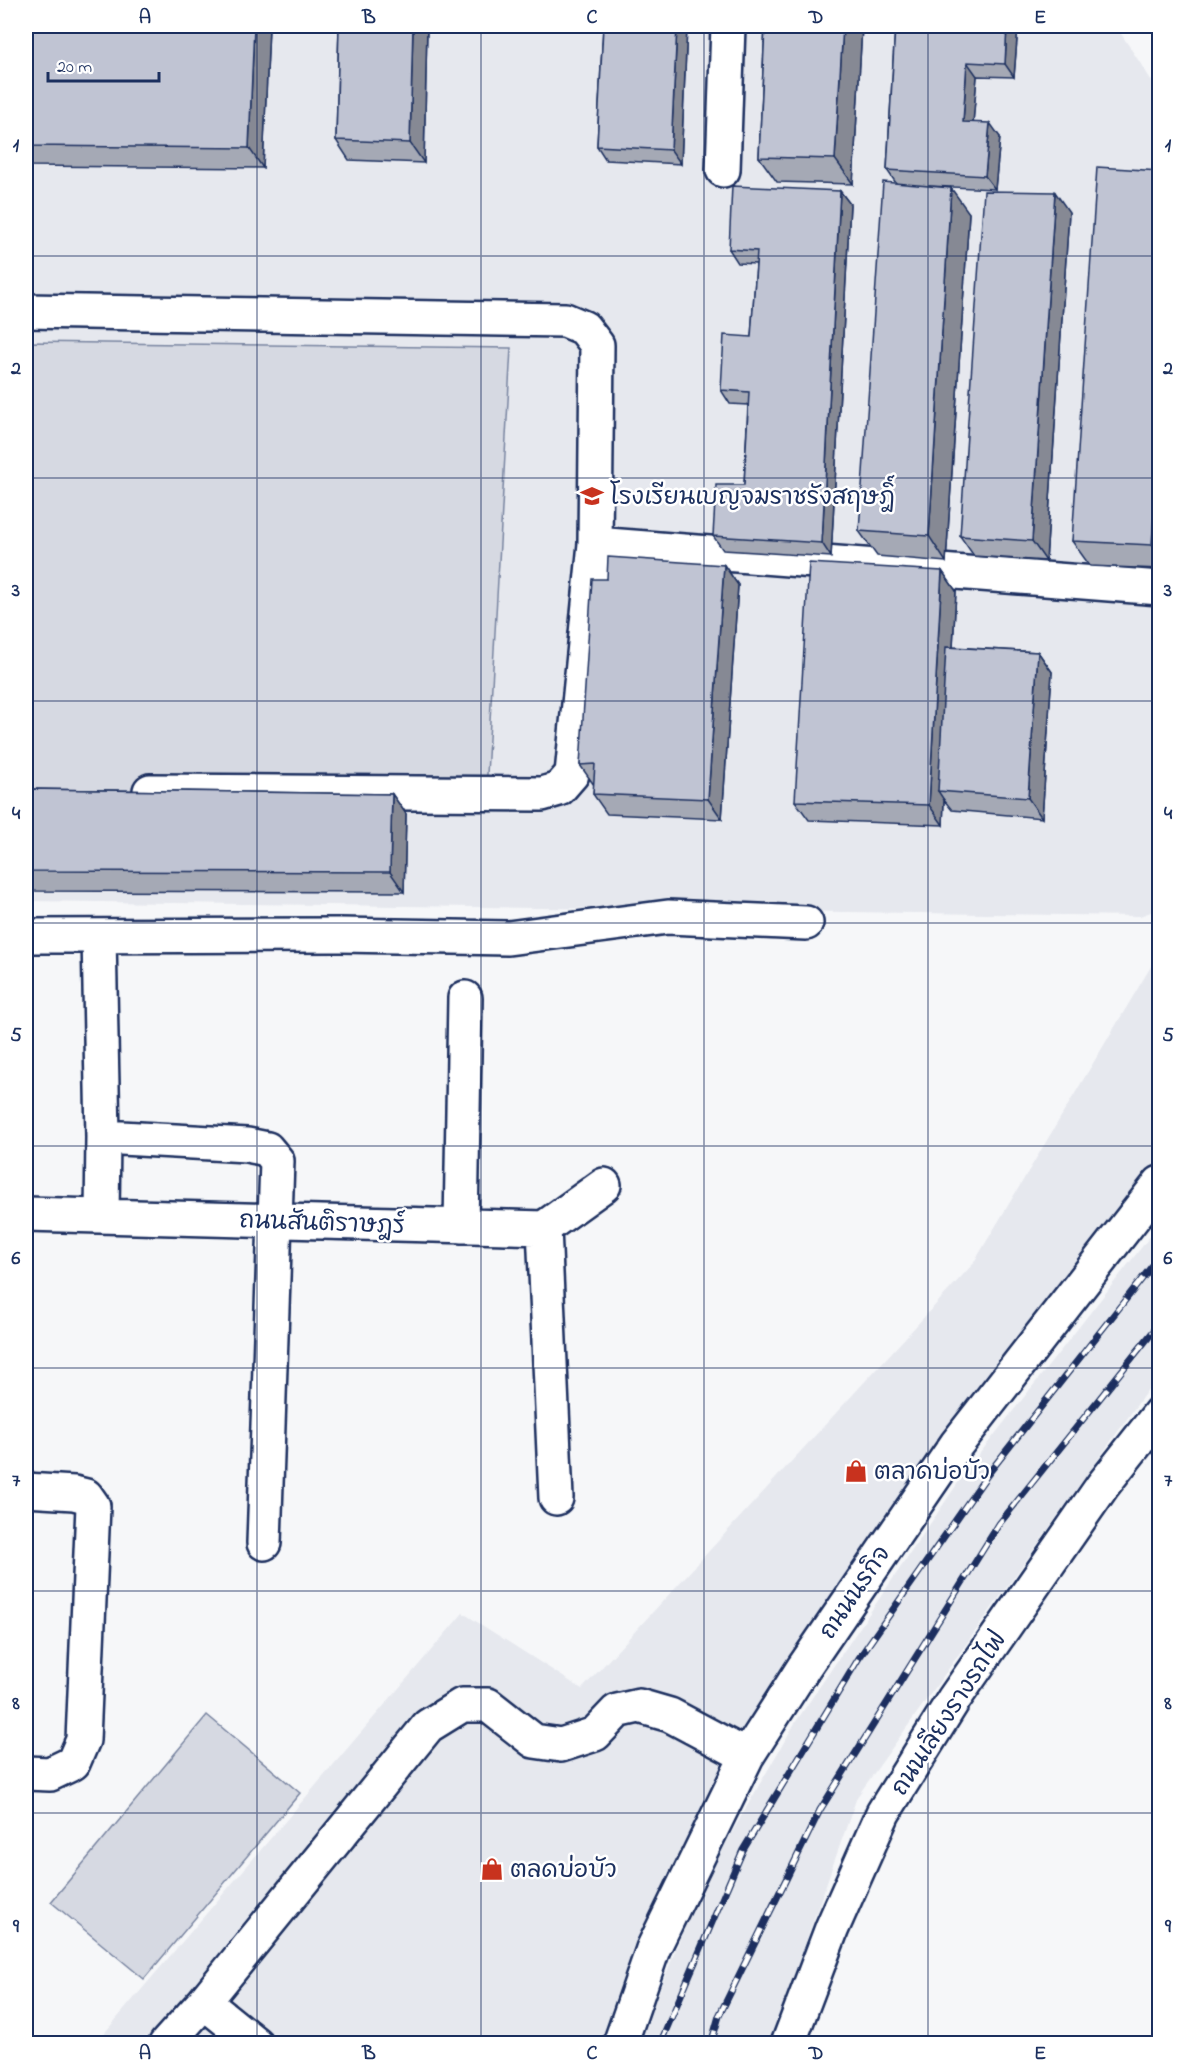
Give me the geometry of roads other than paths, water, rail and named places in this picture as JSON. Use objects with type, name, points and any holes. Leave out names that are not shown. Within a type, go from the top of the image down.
[{"type":"street","points":[[723,170],[728,26]]},
{"type":"street","points":[[26,311],[565,320],[584,328],[597,345],[594,544],[572,774],[559,789],[542,794],[120,791]]},
{"type":"street","points":[[594,544],[1160,588]]},
{"type":"street","points":[[1084,582],[1086,546]]},
{"type":"street","points":[[26,936],[340,935],[508,938],[668,917],[807,923]]},
{"type":"street","points":[[99,936],[103,1137],[102,1215]]},
{"type":"street","points":[[461,1226],[465,998]]},
{"type":"street","points":[[103,1137],[247,1145],[267,1149],[277,1161],[264,1543]]},
{"type":"street","name":"ถนนนรกิจ","points":[[620,2043],[652,1949],[747,1756],[804,1666],[956,1445],[1160,1183]]},
{"type":"street","points":[[556,1498],[544,1228],[604,1185]]},
{"type":"street","name":"ถนนสันติราษฎร์","points":[[26,1214],[544,1228]]},
{"type":"street","name":"ถนนเลียงรางรถไฟ","points":[[788,2043],[832,1928],[883,1813],[954,1699],[1103,1485],[1160,1413]]},
{"type":"street","points":[[26,1490],[75,1493],[86,1496],[93,1506],[83,1740],[73,1763],[50,1774],[26,1773]]},
{"type":"street","points":[[166,2043],[204,2002],[428,1726],[462,1705],[488,1705],[534,1741],[561,1745],[595,1734],[617,1711],[639,1706],[670,1715],[747,1756]]},
{"type":"street","points":[[204,2002],[256,2043]]},
{"type":"railway","points":[[660,2044],[743,1850],[859,1658],[988,1474],[1160,1256]]},
{"type":"railway","points":[[711,2044],[719,2016],[820,1810],[999,1524],[1160,1323]]},
{"type":"place","name":"โรงเรียนเบญจมราชรังสฤษฎิ์","points":[[592,496]]},
{"type":"place","name":"ตลาดบ่อบัว","points":[[856,1471]]},
{"type":"place","name":"ตลดบ่อบัว","points":[[492,1869]]}]
